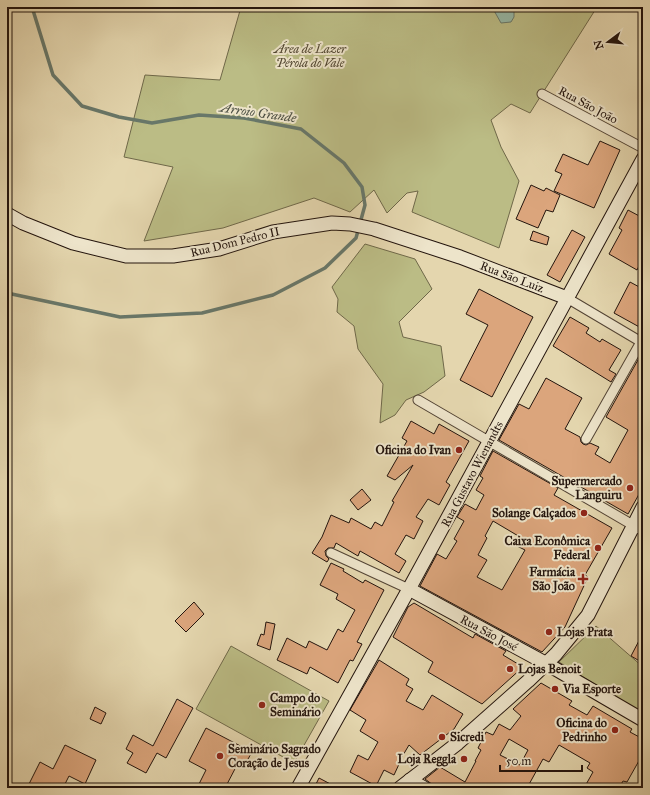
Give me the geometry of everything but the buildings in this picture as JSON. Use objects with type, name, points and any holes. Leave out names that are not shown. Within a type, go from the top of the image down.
[{"type":"main road","name":"Rua Gustavo Wienandts","points":[[298,788],[409,589],[643,159]]},
{"type":"main road","name":"Rua Dom Pedro II","points":[[7,214],[23,223],[73,243],[126,256],[173,256],[219,249],[273,232],[332,223],[374,228]]},
{"type":"main road","name":"Rua São Luiz","points":[[374,228],[460,257],[567,298]]},
{"type":"main road","points":[[405,784],[458,743],[547,664],[588,615],[638,529],[643,507]]},
{"type":"main road","name":"Rua São José","points":[[409,589],[547,664],[643,720]]},
{"type":"main road","points":[[405,784],[424,788]]},
{"type":"street","name":"Rua São João","points":[[542,94],[643,148]]},
{"type":"street","name":"Rua São Luiz","points":[[567,298],[642,342]]},
{"type":"street","points":[[586,439],[642,342]]},
{"type":"street","points":[[418,400],[638,529]]},
{"type":"street","name":"Rua São José","points":[[331,553],[409,589]]},
{"type":"green space","name":"Área de Lazer Pérola do Vale","points":[[241,7],[597,7],[530,113],[511,104],[491,120],[501,147],[519,181],[499,248],[412,212],[418,191],[407,193],[387,213],[374,190],[350,212],[314,198],[223,228],[144,241],[173,167],[124,157],[145,75],[220,80]]},
{"type":"green space","points":[[365,244],[415,259],[432,289],[399,322],[403,337],[441,346],[445,376],[424,392],[406,400],[395,415],[380,423],[383,384],[358,349],[354,326],[337,312],[338,299],[332,287]]},
{"type":"green space","points":[[596,626],[643,667],[643,710],[641,713],[559,662]]},
{"type":"green space","name":"Campo do Seminário","points":[[231,646],[329,701],[294,763],[196,709]]},
{"type":"shaded area","points":[[492,7],[514,7],[514,17],[511,22],[501,23]]},
{"type":"waterway","name":"Arroio Grande","points":[[7,293],[120,317],[202,313],[273,295],[325,268],[356,238],[365,205],[362,187],[344,163],[301,129],[244,118],[199,115],[152,123],[119,117],[82,106],[53,75],[32,7]]},
{"type":"place","name":"Oficina do Ivan","points":[[459,450]]},
{"type":"place","name":"Supermercado Languiru","points":[[630,488]]},
{"type":"place","name":"Solange Calçados","points":[[584,513]]},
{"type":"place","name":"Caixa Econômica Federal","points":[[598,548]]},
{"type":"place","name":"Farmácia São João","points":[[583,579]]},
{"type":"place","name":"Lojas Prata","points":[[549,632]]},
{"type":"place","name":"Lojas Benoit","points":[[510,669]]},
{"type":"place","name":"Via Esporte","points":[[555,689]]},
{"type":"place","name":"Campo do Seminário","points":[[262,705]]},
{"type":"place","name":"Oficina do Pedrinho","points":[[615,730]]},
{"type":"place","name":"Sicredi","points":[[442,737]]},
{"type":"place","name":"Seminário Sagrado Coração de Jesus","points":[[220,756]]},
{"type":"place","name":"Loja Reggla","points":[[464,759]]}]
